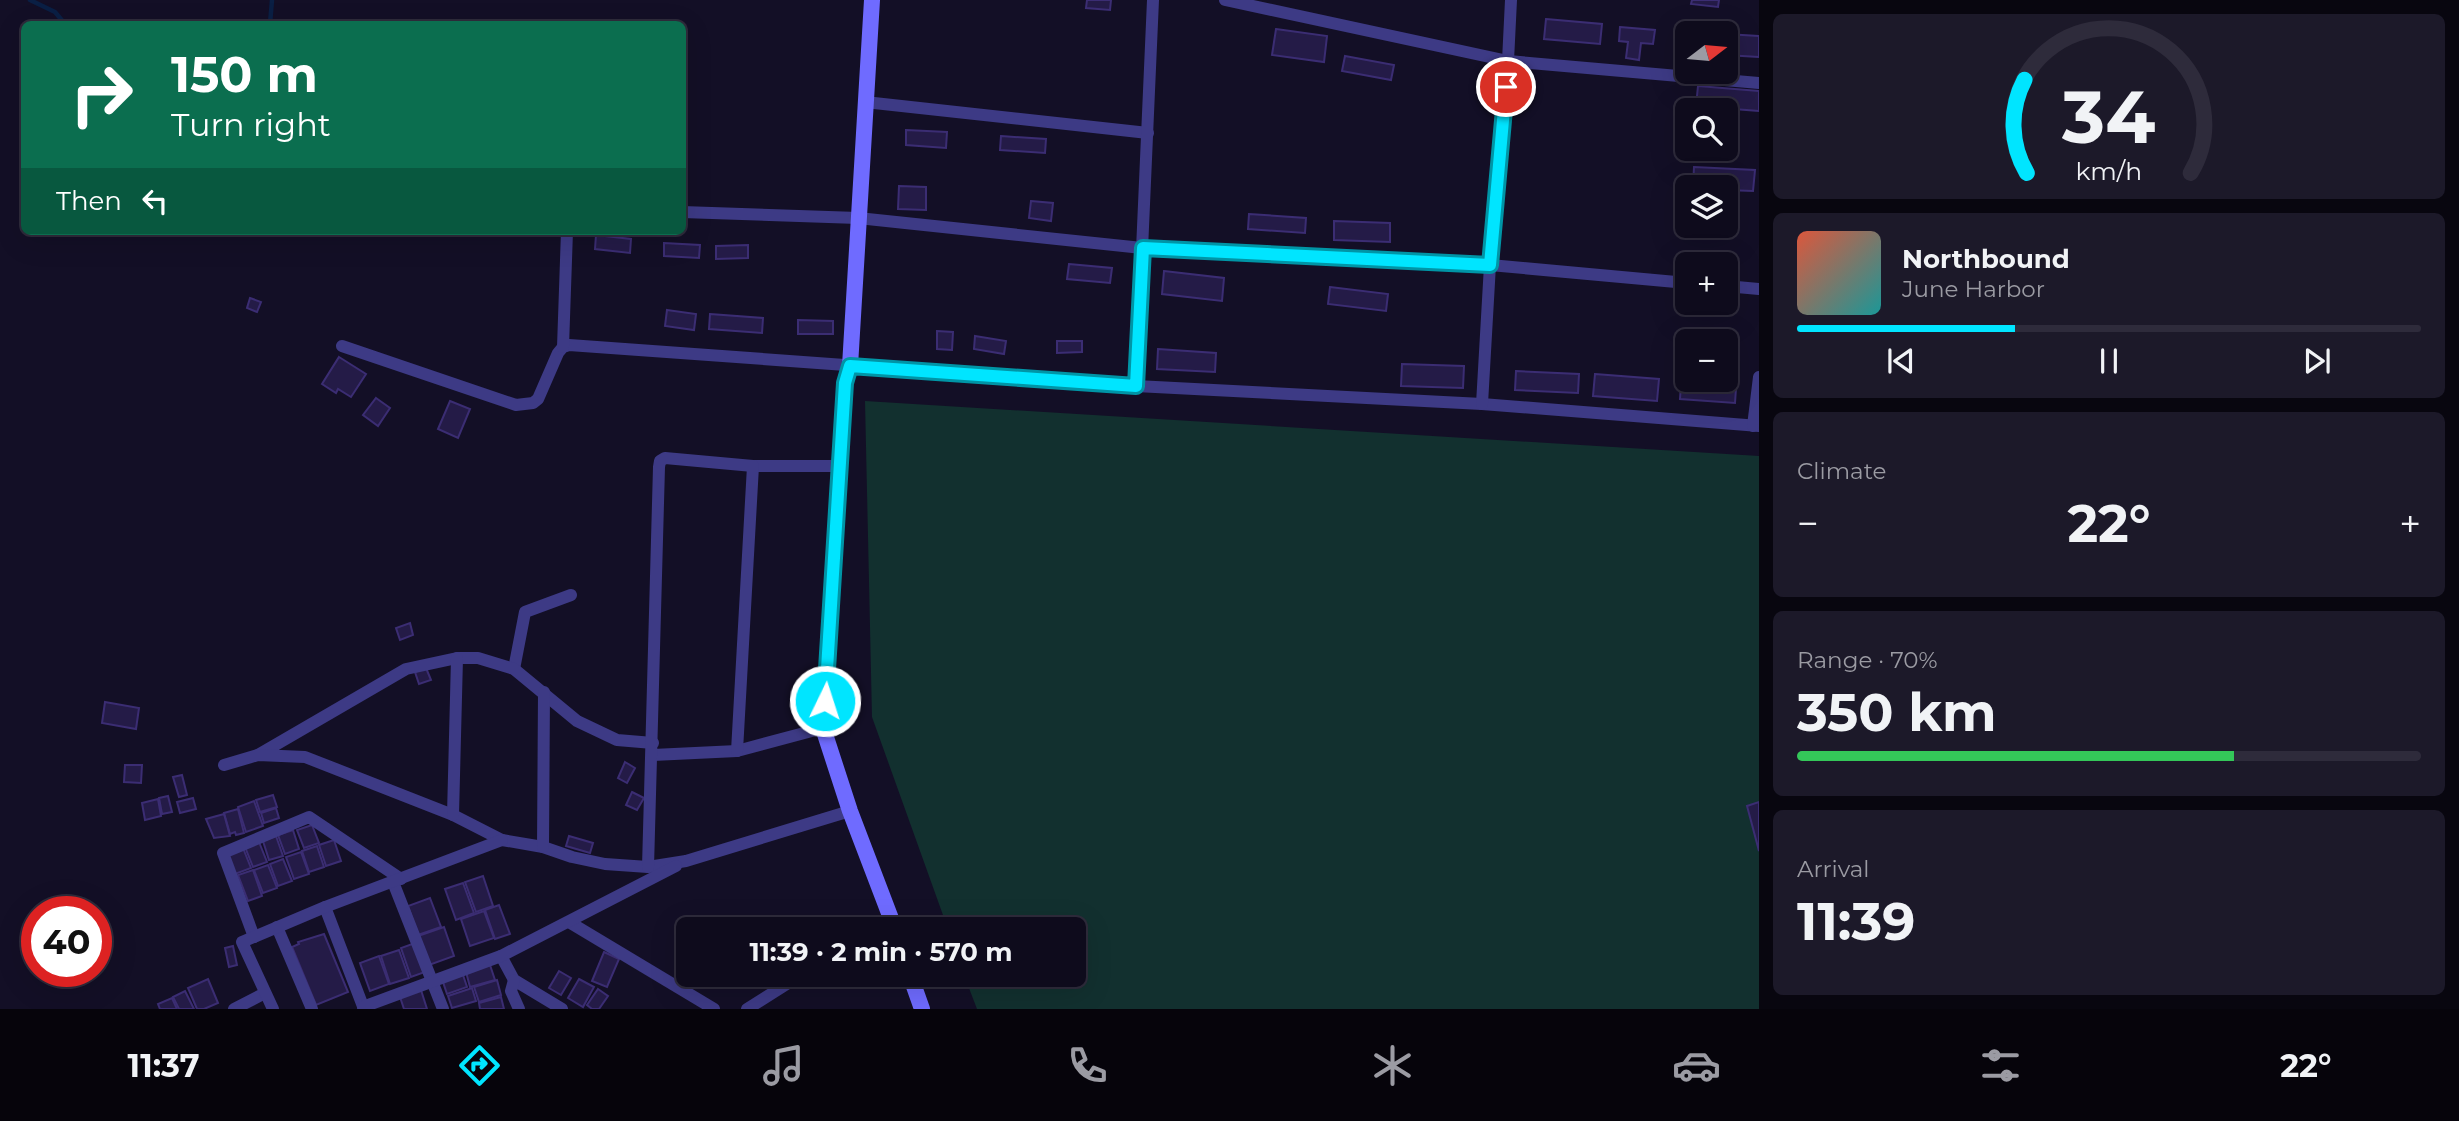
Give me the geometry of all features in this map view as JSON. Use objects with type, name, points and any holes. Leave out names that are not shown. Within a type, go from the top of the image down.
[{"type":"street","points":[[872,0],[850,366],[845,383],[823,727],[850,811],[891,917]]},
{"type":"street","points":[[1136,386],[1153,0]]},
{"type":"street","points":[[1225,0],[1508,61],[1759,83]]},
{"type":"street","points":[[1482,404],[1511,0]]},
{"type":"street","points":[[865,102],[1148,133]]},
{"type":"street","points":[[686,212],[858,218],[1143,248],[1490,265],[1675,282]]},
{"type":"street","points":[[563,347],[567,235]]},
{"type":"street","points":[[1738,287],[1759,289]]},
{"type":"street","points":[[342,346],[516,405],[533,403],[538,399],[558,353],[569,345],[1136,386],[1482,404],[1756,426],[1759,377]]},
{"type":"street","points":[[648,867],[660,461],[665,458],[753,466],[840,466]]},
{"type":"street","points":[[737,751],[753,466]]},
{"type":"street","points":[[514,669],[525,612],[571,595]]},
{"type":"street","points":[[224,765],[258,755],[406,669],[457,658],[478,658],[514,669],[577,721],[617,740],[653,749],[737,751],[823,727]]},
{"type":"street","points":[[453,815],[457,658]]},
{"type":"street","points":[[543,847],[544,692]]},
{"type":"street","points":[[258,755],[304,757],[453,815],[502,840],[543,847],[605,864],[648,867],[686,861],[850,811]]},
{"type":"street","points":[[254,937],[223,853],[309,817],[397,880],[443,1009]]},
{"type":"street","points":[[273,1009],[242,942],[325,907],[502,840]]},
{"type":"street","points":[[325,907],[363,1008],[501,956],[686,861]]},
{"type":"street","points":[[569,922],[714,1009]]},
{"type":"street","points":[[277,927],[312,1009]]},
{"type":"street","points":[[501,956],[514,980],[562,1009]]},
{"type":"street","points":[[514,980],[511,991],[519,1009]]},
{"type":"street","points":[[747,1009],[782,987]]},
{"type":"street","points":[[914,987],[922,1009]]},
{"type":"street","points":[[234,1009],[265,993]]},
{"type":"green space","points":[[865,401],[1759,456],[1759,1009],[977,1009],[969,987],[1086,987],[1086,917],[944,917],[872,717]]},
{"type":"building","points":[[1087,0],[1111,0],[1110,10],[1086,8]]},
{"type":"building","points":[[1692,0],[1719,0],[1718,7],[1691,4]]},
{"type":"building","points":[[1546,19],[1602,24],[1600,44],[1544,39]]},
{"type":"building","points":[[1620,27],[1655,30],[1653,44],[1641,43],[1639,60],[1626,58],[1628,42],[1619,41]]},
{"type":"building","points":[[1276,29],[1327,36],[1324,62],[1272,55]]},
{"type":"building","points":[[1738,35],[1759,36],[1759,57],[1738,56]]},
{"type":"building","points":[[1345,56],[1394,65],[1391,80],[1342,71]]},
{"type":"building","points":[[1698,86],[1759,91],[1759,111],[1738,109],[1738,98],[1697,98]]},
{"type":"building","points":[[906,130],[947,132],[946,148],[906,145]]},
{"type":"building","points":[[1001,136],[1046,139],[1045,153],[1000,150]]},
{"type":"building","points":[[1694,167],[1755,170],[1753,191],[1738,190],[1738,175],[1694,175]]},
{"type":"building","points":[[899,186],[926,187],[926,210],[898,209]]},
{"type":"building","points":[[1031,201],[1053,203],[1051,221],[1029,218]]},
{"type":"building","points":[[1249,214],[1306,218],[1305,233],[1248,229]]},
{"type":"building","points":[[1334,221],[1390,223],[1390,242],[1334,240]]},
{"type":"building","points":[[596,235],[631,239],[630,253],[595,249]]},
{"type":"building","points":[[664,243],[700,245],[699,258],[664,256]]},
{"type":"building","points":[[748,245],[748,258],[716,259],[716,246]]},
{"type":"building","points":[[1069,264],[1112,268],[1110,283],[1067,279]]},
{"type":"building","points":[[1164,271],[1224,278],[1222,301],[1162,294]]},
{"type":"building","points":[[1330,287],[1388,294],[1386,311],[1328,304]]},
{"type":"building","points":[[250,298],[261,302],[257,312],[247,308]]},
{"type":"building","points":[[667,310],[696,314],[694,330],[665,326]]},
{"type":"building","points":[[710,314],[763,318],[762,333],[709,329]]},
{"type":"building","points":[[798,320],[833,321],[833,334],[798,334]]},
{"type":"building","points":[[937,331],[953,332],[952,350],[937,349]]},
{"type":"building","points":[[975,336],[1006,341],[1004,354],[974,349]]},
{"type":"building","points":[[1057,341],[1082,341],[1082,352],[1057,353]]},
{"type":"building","points":[[1158,349],[1216,353],[1215,372],[1157,369]]},
{"type":"building","points":[[339,357],[366,374],[351,397],[338,389],[336,393],[322,384]]},
{"type":"building","points":[[1402,364],[1464,366],[1463,388],[1401,386]]},
{"type":"building","points":[[1516,371],[1579,374],[1578,393],[1515,390]]},
{"type":"building","points":[[1595,374],[1659,379],[1657,401],[1593,396]]},
{"type":"building","points":[[1680,392],[1736,392],[1735,403],[1680,399]]},
{"type":"building","points":[[376,398],[390,408],[378,426],[363,415]]},
{"type":"building","points":[[450,401],[470,409],[458,438],[438,429]]},
{"type":"building","points":[[410,623],[413,635],[400,640],[396,628]]},
{"type":"building","points":[[426,668],[431,680],[419,684],[415,672]]},
{"type":"building","points":[[105,702],[139,708],[136,729],[102,723]]},
{"type":"building","points":[[625,762],[635,768],[627,783],[618,778]]},
{"type":"building","points":[[125,765],[142,765],[141,783],[124,782]]},
{"type":"building","points":[[182,775],[187,795],[179,797],[173,777]]},
{"type":"building","points":[[632,792],[644,798],[637,810],[626,805]]},
{"type":"building","points":[[273,795],[277,807],[260,812],[256,800]]},
{"type":"building","points":[[168,796],[172,812],[162,814],[159,798]]},
{"type":"building","points":[[193,798],[196,809],[180,813],[177,802]]},
{"type":"building","points":[[158,799],[161,816],[145,820],[142,803]]},
{"type":"building","points":[[254,801],[263,826],[246,832],[238,807]]},
{"type":"building","points":[[1759,802],[1759,851],[1747,806]]},
{"type":"building","points":[[276,808],[279,818],[264,823],[261,813]]},
{"type":"building","points":[[238,809],[244,833],[230,834],[224,813]]},
{"type":"building","points":[[224,814],[230,836],[214,838],[206,819]]},
{"type":"building","points":[[312,825],[319,843],[304,848],[297,830]]},
{"type":"building","points":[[293,830],[299,849],[285,854],[278,835]]},
{"type":"building","points":[[276,836],[283,856],[269,860],[263,841]]},
{"type":"building","points":[[569,836],[593,843],[590,853],[566,846]]},
{"type":"building","points":[[334,840],[341,861],[326,866],[319,845]]},
{"type":"building","points":[[259,842],[267,862],[253,867],[245,847]]},
{"type":"building","points":[[317,846],[324,867],[309,872],[302,851]]},
{"type":"building","points":[[243,848],[251,868],[235,874],[227,854]]},
{"type":"building","points":[[301,852],[309,874],[294,879],[286,857]]},
{"type":"building","points":[[283,859],[292,881],[278,886],[270,864]]},
{"type":"building","points":[[268,865],[277,888],[263,893],[254,870]]},
{"type":"building","points":[[253,870],[262,896],[248,901],[238,875]]},
{"type":"building","points":[[483,876],[493,906],[476,912],[465,882]]},
{"type":"building","points":[[463,883],[474,913],[456,920],[445,889]]},
{"type":"building","points":[[430,898],[441,927],[418,935],[408,906]]},
{"type":"building","points":[[499,905],[510,934],[495,939],[485,910]]},
{"type":"building","points":[[484,911],[494,938],[470,946],[461,919]]},
{"type":"building","points":[[444,927],[454,956],[429,965],[418,936]]},
{"type":"building","points":[[324,934],[348,992],[316,1005],[292,947],[299,944],[298,942]]},
{"type":"building","points":[[415,943],[425,972],[411,977],[401,948]]},
{"type":"building","points":[[233,946],[237,965],[229,967],[225,948]]},
{"type":"building","points":[[399,950],[409,978],[390,984],[381,956]]},
{"type":"building","points":[[604,952],[619,959],[607,987],[592,981]]},
{"type":"building","points":[[379,956],[389,984],[370,991],[360,963]]},
{"type":"building","points":[[490,965],[495,980],[470,987],[466,972]]},
{"type":"building","points":[[559,971],[571,978],[561,995],[549,988]]},
{"type":"building","points":[[462,972],[467,987],[447,994],[442,979]]},
{"type":"building","points":[[208,979],[218,1003],[197,1009],[188,988]]},
{"type":"building","points":[[579,979],[594,987],[583,1007],[568,998]]},
{"type":"building","points":[[497,980],[501,995],[479,1002],[474,987]]},
{"type":"building","points":[[472,988],[476,1001],[452,1008],[448,996]]},
{"type":"building","points":[[598,989],[608,996],[599,1009],[592,1009],[587,1005]]},
{"type":"building","points":[[421,990],[427,1009],[404,1009],[400,997]]},
{"type":"building","points":[[185,991],[194,1009],[179,1009],[173,997]]},
{"type":"building","points":[[501,997],[504,1009],[480,1009],[479,1003]]},
{"type":"building","points":[[172,998],[177,1009],[160,1009],[158,1004]]},
{"type":"waterway","points":[[30,0],[55,12],[62,21]]},
{"type":"waterway","points":[[270,21],[272,0]]},
{"type":"route","points":[[825,701],[845,383],[850,366],[1136,386],[1143,248],[1490,265],[1506,87]]}]
